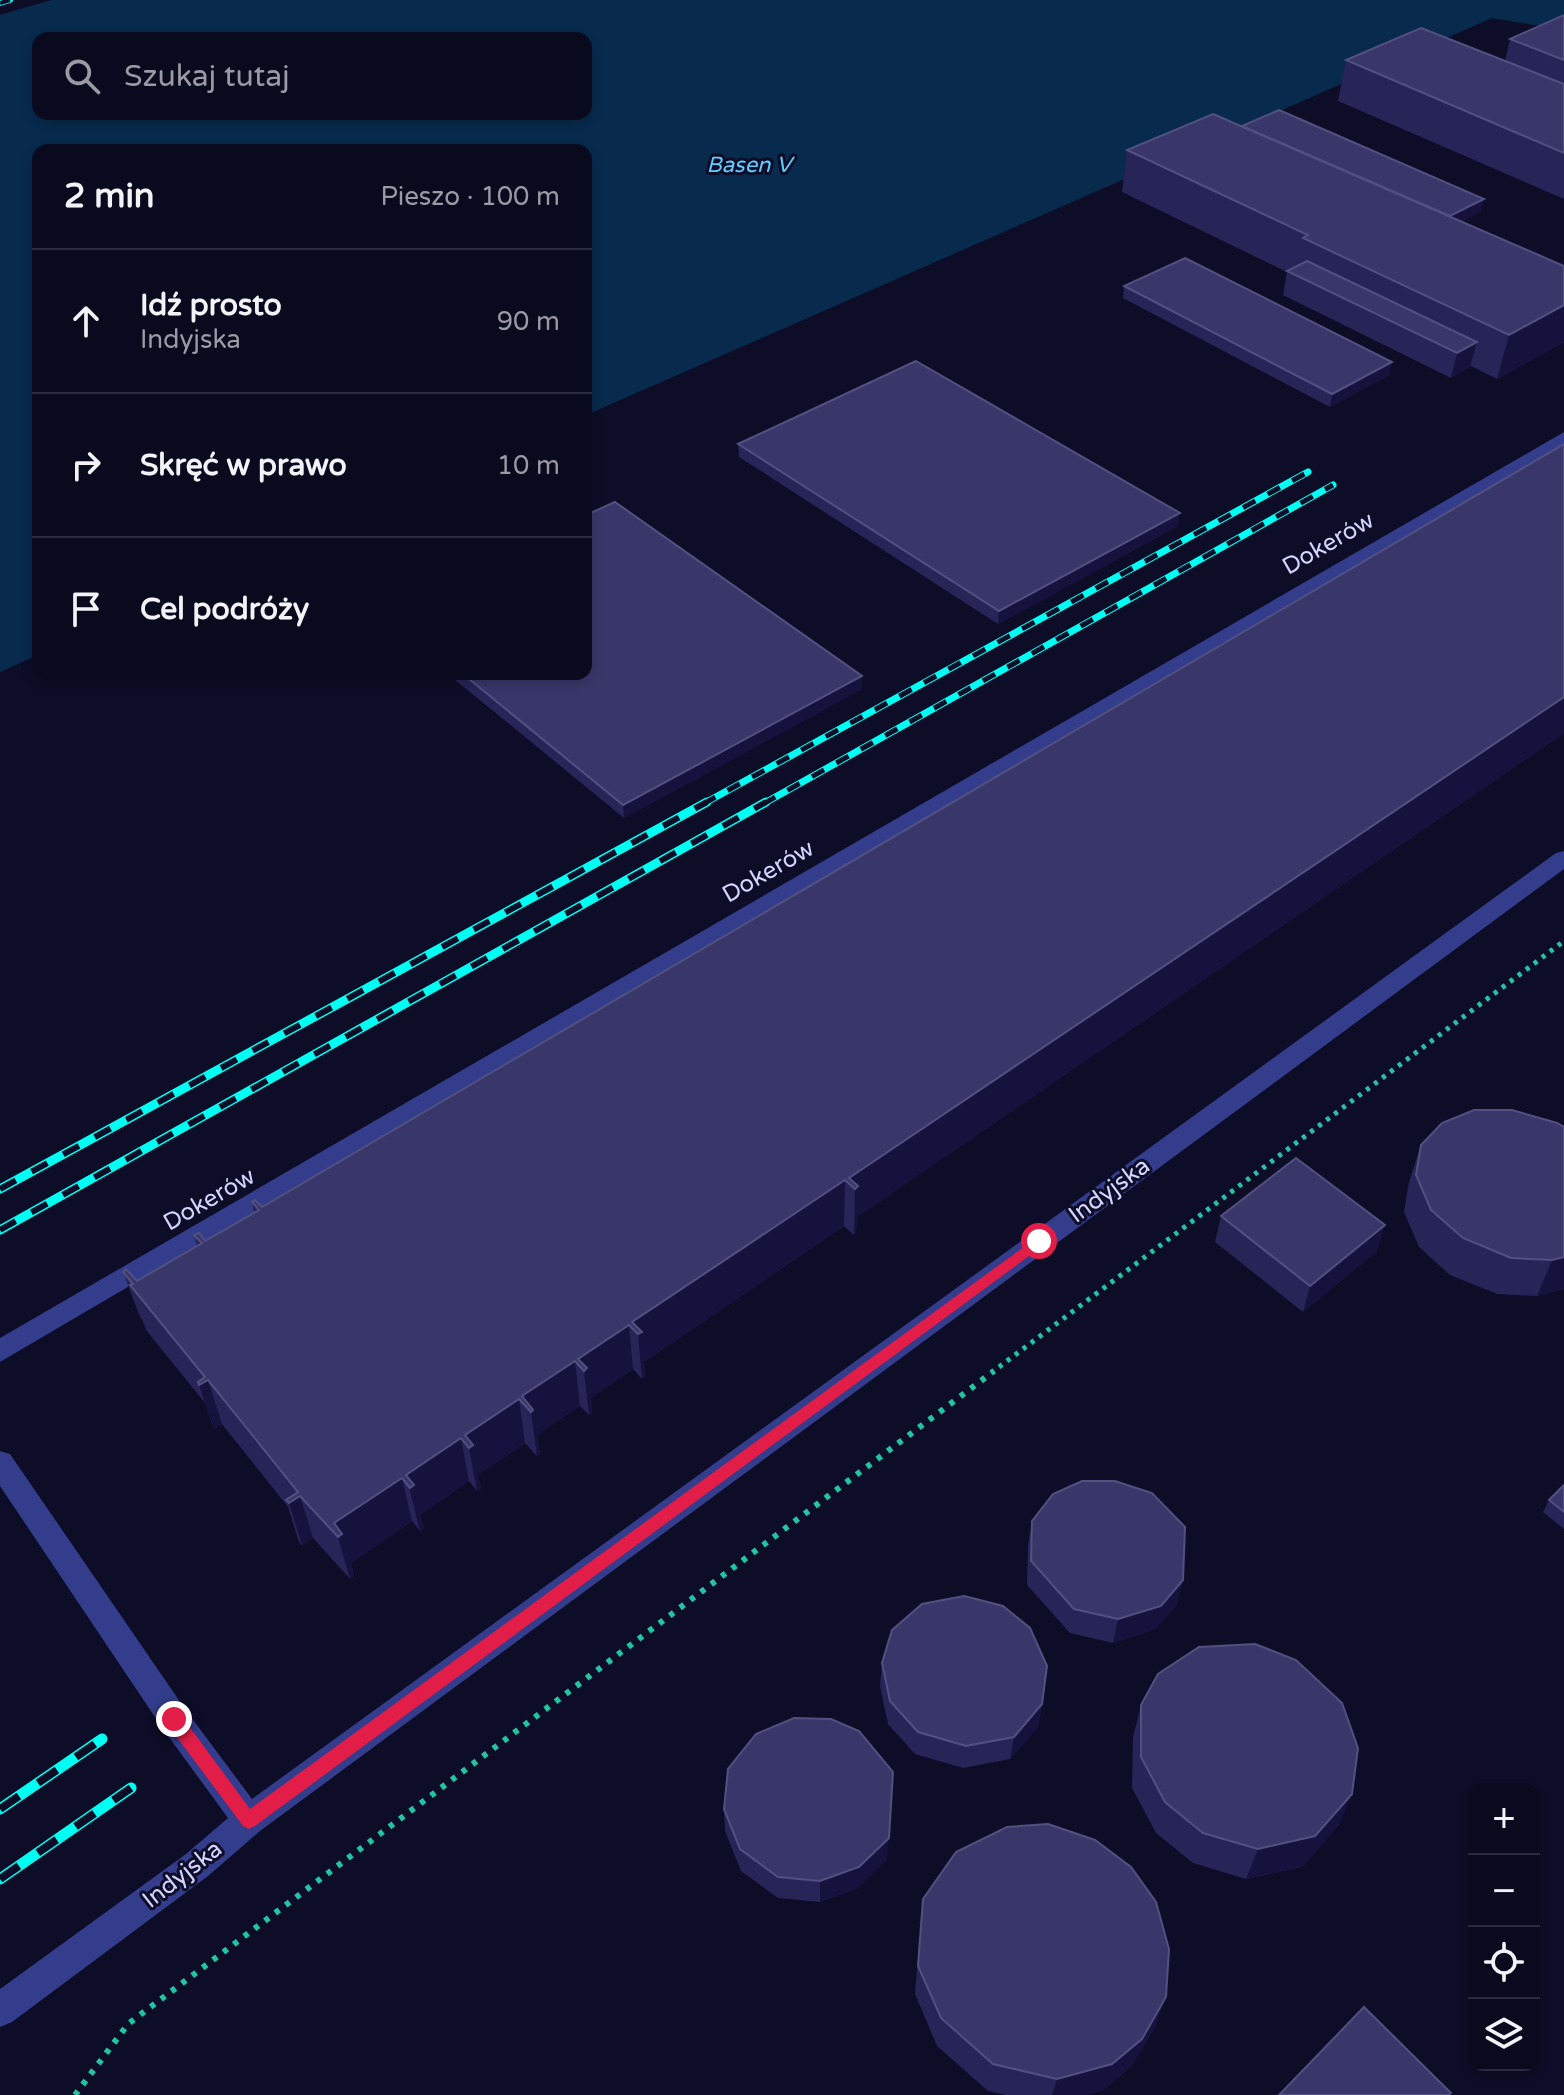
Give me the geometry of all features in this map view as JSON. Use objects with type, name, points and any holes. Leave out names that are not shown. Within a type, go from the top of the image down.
[{"type":"lane","name":"Dokerów","points":[[0,1351],[1564,437]]},
{"type":"lane","name":"Indyjska","points":[[0,2010],[197,1865],[249,1820],[1564,858]]},
{"type":"lane","points":[[0,1463],[174,1719],[249,1820]]},
{"type":"path","points":[[75,2095],[128,2024],[1564,941]]},
{"type":"water","name":"Basen V","points":[[51,0],[1564,0],[1564,30],[1492,18],[592,412],[592,144],[32,144],[32,658],[0,672],[0,15]]},
{"type":"building","points":[[1564,15],[1564,60],[1510,39]]},
{"type":"building","points":[[1421,28],[1564,84],[1564,153],[1346,60]]},
{"type":"building","points":[[1279,110],[1484,199],[1450,216],[1242,126]]},
{"type":"building","points":[[1213,114],[1564,266],[1564,305],[1509,335],[1303,238],[1308,235],[1127,150]]},
{"type":"building","points":[[1185,258],[1392,362],[1332,394],[1124,286]]},
{"type":"building","points":[[1307,261],[1477,342],[1457,353],[1287,271]]},
{"type":"building","points":[[916,361],[1180,513],[999,611],[738,444]]},
{"type":"building","points":[[1564,444],[1564,697],[849,1178],[858,1186],[855,1189],[845,1180],[632,1322],[642,1332],[638,1334],[629,1325],[578,1359],[587,1368],[584,1371],[575,1361],[522,1396],[533,1410],[531,1412],[519,1399],[465,1435],[473,1445],[469,1448],[461,1438],[406,1475],[414,1485],[410,1488],[402,1478],[334,1523],[342,1534],[338,1537],[300,1496],[289,1503],[286,1500],[298,1492],[208,1380],[199,1385],[198,1382],[205,1377],[130,1285],[133,1284],[123,1272],[126,1269],[137,1281],[202,1243],[194,1235],[199,1233],[205,1241],[259,1210],[252,1202],[255,1200],[262,1207]]},
{"type":"building","points":[[615,502],[862,676],[623,805],[470,680],[592,680],[592,512]]},
{"type":"building","points":[[1474,1110],[1512,1110],[1564,1127],[1564,1257],[1552,1260],[1511,1258],[1463,1238],[1431,1210],[1416,1175],[1421,1145],[1442,1123]]},
{"type":"building","points":[[1296,1158],[1385,1225],[1310,1286],[1221,1216]]},
{"type":"building","points":[[1082,1481],[1115,1481],[1152,1493],[1185,1527],[1183,1580],[1161,1606],[1118,1619],[1074,1609],[1031,1561],[1032,1521],[1053,1494]]},
{"type":"building","points":[[1564,1485],[1564,1512],[1549,1500]]},
{"type":"building","points":[[964,1596],[1003,1606],[1030,1628],[1047,1666],[1042,1704],[1014,1737],[966,1746],[918,1732],[890,1701],[882,1663],[892,1630],[922,1604]]},
{"type":"building","points":[[1255,1644],[1296,1660],[1342,1703],[1358,1748],[1352,1794],[1315,1836],[1258,1849],[1203,1833],[1165,1802],[1141,1757],[1141,1705],[1158,1674],[1199,1647]]},
{"type":"building","points":[[794,1718],[831,1719],[859,1731],[893,1772],[889,1838],[859,1867],[820,1881],[778,1877],[740,1849],[724,1809],[728,1769],[756,1734]]},
{"type":"building","points":[[1048,1824],[1095,1840],[1131,1867],[1156,1902],[1169,1949],[1166,1997],[1142,2039],[1112,2064],[1057,2079],[993,2064],[941,2018],[918,1966],[923,1899],[956,1852],[1007,1827]]},
{"type":"building","points":[[1364,2007],[1451,2093],[1279,2095]]},
{"type":"railway","points":[[0,3],[10,0]]},
{"type":"railway","points":[[703,804],[1308,472]]},
{"type":"railway","points":[[763,804],[1333,485]]},
{"type":"railway","points":[[0,1189],[707,802]]},
{"type":"railway","points":[[0,1230],[766,802]]},
{"type":"railway","points":[[0,1809],[102,1739]]},
{"type":"railway","points":[[0,1879],[131,1788]]},
{"type":"route","points":[[174,1719],[249,1820],[1039,1241]]}]
